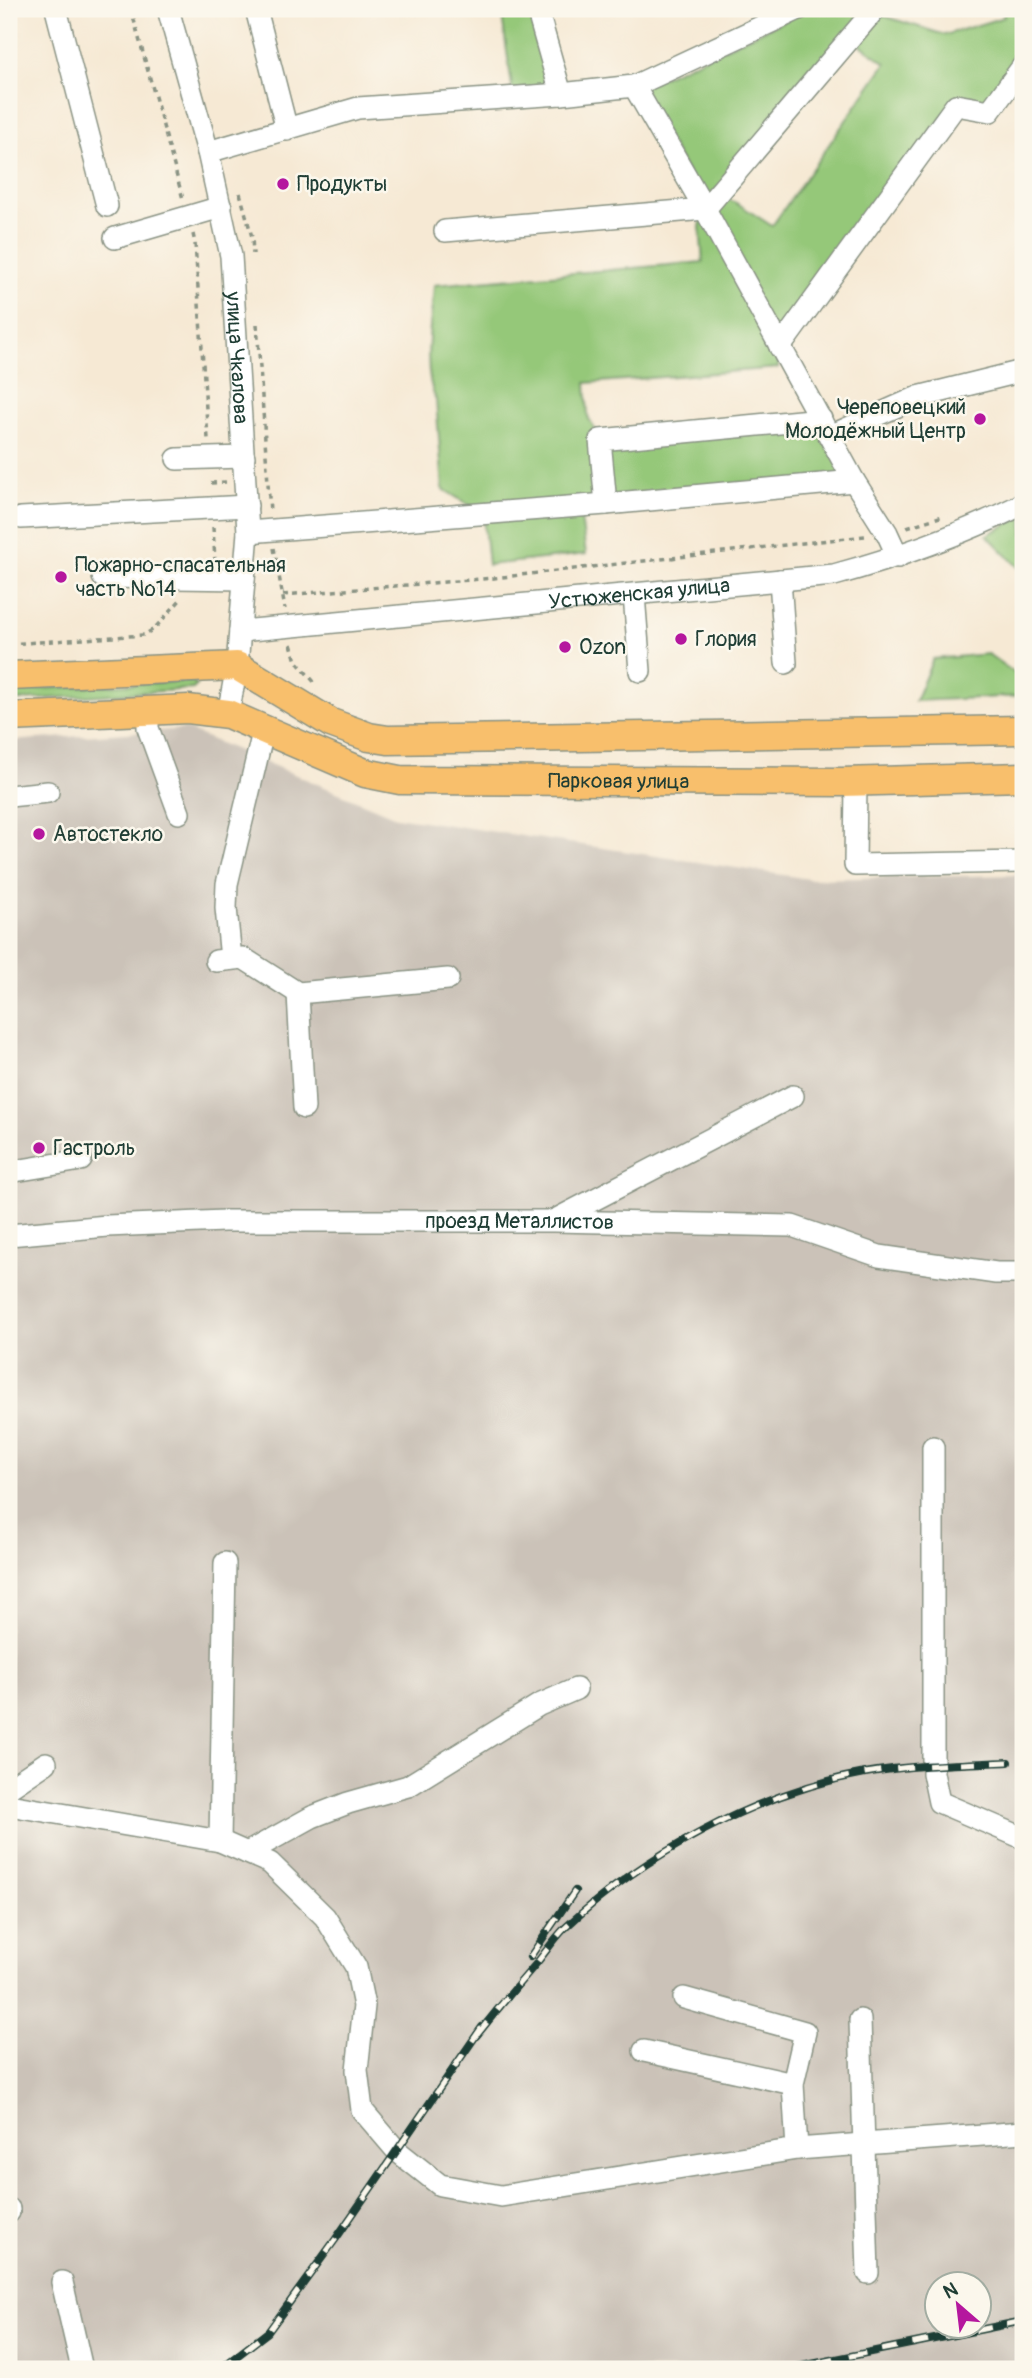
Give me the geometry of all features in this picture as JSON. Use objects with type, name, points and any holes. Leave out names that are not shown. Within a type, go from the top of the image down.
[{"type":"main road","points":[[9,676],[237,666]]},
{"type":"main road","name":"Парковая улица","points":[[237,666],[331,723],[369,737],[388,740],[1023,730]]},
{"type":"main road","points":[[9,717],[188,709],[228,714]]},
{"type":"main road","name":"Парковая улица","points":[[228,714],[365,773],[400,780],[856,781],[1023,777]]},
{"type":"street","points":[[56,9],[107,206]]},
{"type":"street","name":"улица Чкалова","points":[[168,9],[208,152],[231,256],[248,531],[237,666],[228,714]]},
{"type":"street","points":[[256,9],[287,130]]},
{"type":"street","points":[[537,9],[561,94]]},
{"type":"street","points":[[208,152],[358,108],[561,94],[634,86],[800,9]]},
{"type":"street","points":[[445,231],[705,209],[875,9]]},
{"type":"street","points":[[780,347],[956,105],[990,111],[1023,66]]},
{"type":"street","points":[[634,86],[705,209],[854,481],[887,533],[898,557]]},
{"type":"street","points":[[116,238],[221,207]]},
{"type":"street","points":[[607,504],[600,440],[826,428],[918,397],[1023,371]]},
{"type":"street","points":[[177,459],[244,457]]},
{"type":"street","points":[[248,531],[607,504],[854,481]]},
{"type":"street","name":"Устюженская улица","points":[[240,631],[834,575],[898,557],[972,529],[1023,504]]},
{"type":"street","points":[[21,518],[247,506]]},
{"type":"street","points":[[103,576],[244,579]]},
{"type":"street","points":[[780,580],[786,663]]},
{"type":"street","points":[[634,595],[640,671]]},
{"type":"street","points":[[148,711],[148,728],[179,813]]},
{"type":"street","points":[[264,728],[227,884],[223,960],[243,958],[298,993],[448,979]]},
{"type":"street","points":[[856,781],[855,865],[1023,862]]},
{"type":"street","points":[[9,796],[48,792]]},
{"type":"street","points":[[298,993],[304,1108]]},
{"type":"street","points":[[553,1221],[793,1096]]},
{"type":"street","points":[[9,1172],[81,1160]]},
{"type":"street","name":"проезд Металлистов","points":[[9,1235],[107,1226],[223,1221],[553,1221],[792,1226],[878,1256],[996,1273],[1023,1273]]},
{"type":"street","points":[[933,1447],[933,1765],[939,1802],[1023,1838]]},
{"type":"street","points":[[220,1841],[225,1563]]},
{"type":"street","points":[[247,1853],[312,1817],[348,1803],[408,1786],[539,1705],[576,1689]]},
{"type":"street","points":[[9,1788],[46,1763]]},
{"type":"street","points":[[9,1805],[220,1841],[270,1863],[325,1917],[356,1967],[364,2006],[357,2070],[362,2110],[397,2151],[440,2185],[500,2196],[797,2149],[1023,2132]]},
{"type":"street","points":[[684,1998],[805,2032],[793,2084],[797,2149]]},
{"type":"street","points":[[860,2020],[868,2273]]},
{"type":"street","points":[[644,2051],[793,2084]]},
{"type":"street","points":[[62,2282],[82,2369]]},
{"type":"path","points":[[9,645],[144,635],[153,629],[215,563],[195,243],[131,9]]},
{"type":"path","points":[[282,595],[494,578],[887,533],[945,515]]},
{"type":"shaded area","points":[[186,729],[396,817],[809,879],[1023,875],[1023,2369],[9,2369],[9,741]]},
{"type":"green space","points":[[501,9],[533,9],[557,91],[513,94]]},
{"type":"green space","points":[[809,9],[870,9],[705,204],[639,88]]},
{"type":"green space","points":[[1002,9],[1023,9],[1023,61],[989,108],[954,101],[781,341],[778,368],[586,383],[588,417],[601,440],[821,419],[854,481],[580,511],[586,554],[488,565],[480,512],[443,489],[436,400],[428,358],[434,285],[703,262],[700,227],[703,213],[720,195],[772,226],[886,63],[855,41],[877,14],[945,35],[1004,17]]},
{"type":"green space","points":[[1023,516],[1023,572],[987,535]]},
{"type":"green space","points":[[988,654],[1023,679],[1023,696],[915,701],[933,659]]},
{"type":"green space","points":[[193,681],[197,685],[193,689],[9,701],[9,690]]},
{"type":"railway","points":[[477,2035],[565,1928],[630,1876],[704,1830],[784,1795],[865,1773],[1008,1762]]},
{"type":"railway","points":[[530,1957],[575,1891]]},
{"type":"railway","points":[[220,2369],[268,2332],[482,2027]]},
{"type":"railway","points":[[787,2369],[1023,2321]]},
{"type":"place","name":"Продукты","points":[[283,184]]},
{"type":"place","name":"Череповецкий Молодёжный Центр","points":[[980,419]]},
{"type":"place","name":"Пожарно-спасательная часть №14","points":[[61,577]]},
{"type":"place","name":"Глория","points":[[681,639]]},
{"type":"place","name":"Ozon","points":[[565,647]]},
{"type":"place","name":"Автостекло","points":[[39,834]]},
{"type":"place","name":"Гастроль","points":[[39,1148]]}]
